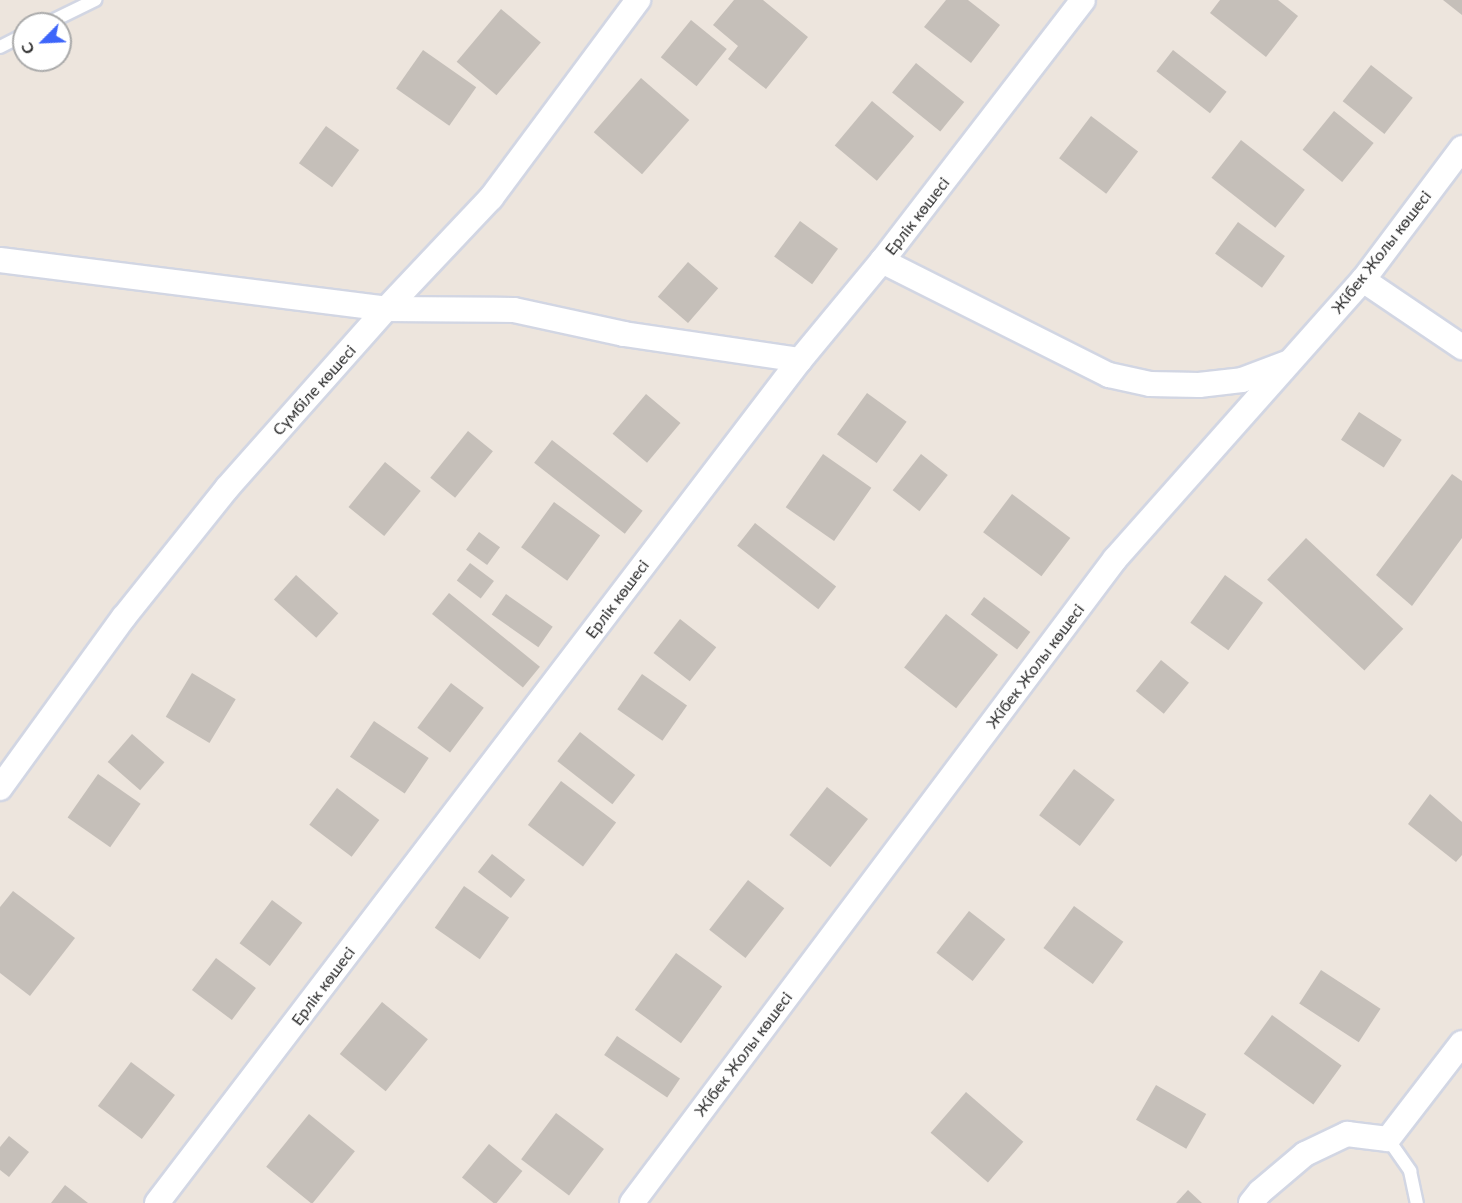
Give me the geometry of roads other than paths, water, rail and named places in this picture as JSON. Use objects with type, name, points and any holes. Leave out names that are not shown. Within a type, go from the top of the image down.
[{"type":"street","name":"Сүмбіле көшесі","points":[[0,788],[124,617],[227,488],[386,309],[491,198],[638,0]]},
{"type":"street","name":"Ерлік көшесі","points":[[157,1203],[800,360],[882,261],[1083,0]]},
{"type":"street","name":"Жібек Жолы көшесі","points":[[632,1203],[1115,559],[1363,280],[1462,148]]},
{"type":"street","points":[[0,260],[386,309],[514,310],[624,334],[800,360]]},
{"type":"street","points":[[882,261],[1109,375],[1150,384],[1199,385],[1242,380],[1288,363]]},
{"type":"street","points":[[1363,280],[1462,347]]},
{"type":"street","points":[[1251,1203],[1260,1192],[1305,1154],[1347,1134],[1388,1139],[1462,1043]]},
{"type":"lane","points":[[70,12],[95,0]]},
{"type":"lane","points":[[1388,1139],[1410,1171],[1418,1203]]}]
